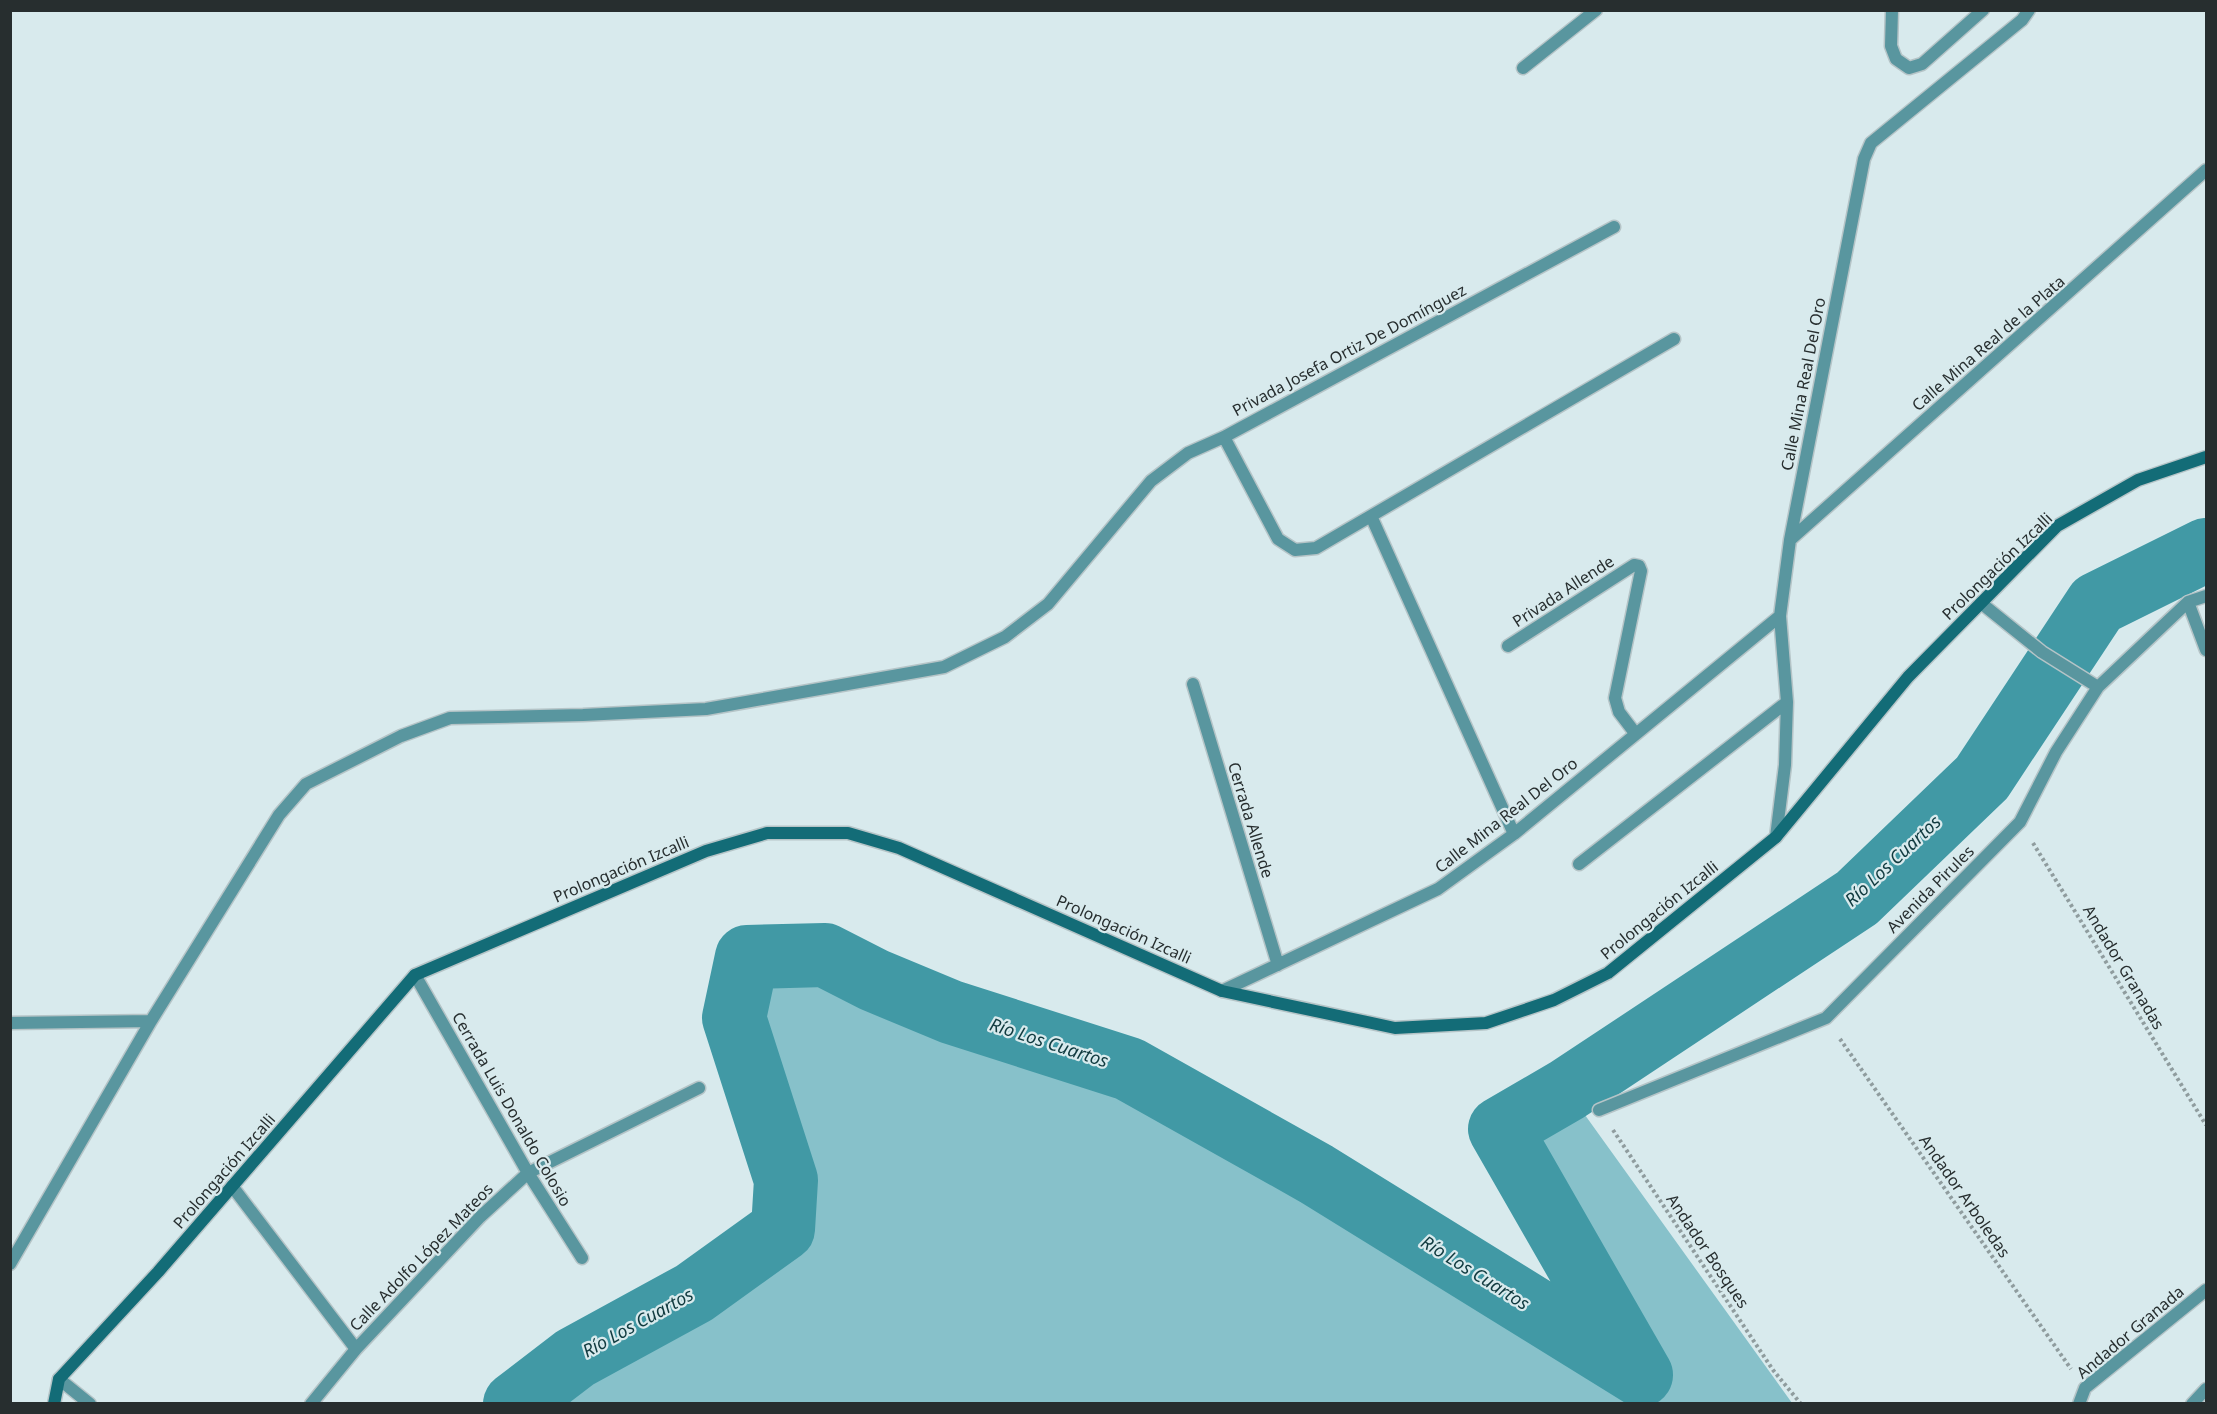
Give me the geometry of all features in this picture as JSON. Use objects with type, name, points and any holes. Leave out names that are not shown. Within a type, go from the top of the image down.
[{"type":"street","points":[[1523,68],[1596,10]]},
{"type":"street","points":[[1892,10],[1891,46],[1896,59],[1909,68],[1922,64],[1983,10]]},
{"type":"street","name":"Calle Mina Real Del Oro","points":[[1776,837],[1785,765],[1786,702],[1780,616],[1790,540],[1864,159],[1871,143],[2022,20],[2029,10]]},
{"type":"street","name":"Calle Mina Real de la Plata","points":[[1790,540],[2206,170]]},
{"type":"street","name":"Privada Josefa Ortiz De Domínguez","points":[[1614,227],[1224,437],[1278,539],[1295,550],[1316,548],[1674,339]]},
{"type":"street","points":[[10,1264],[151,1021],[279,814],[306,784],[401,736],[450,718],[605,715],[706,709],[944,667],[1005,637],[1048,604],[1151,481],[1188,453],[1224,437]]},
{"type":"street","name":"Prolongación Izcalli","points":[[59,1380],[158,1272],[415,975],[706,851],[767,833],[848,833],[899,848],[1222,991],[1395,1028],[1486,1023],[1554,1000],[1608,973],[1776,837],[1908,677],[2057,526],[2138,480],[2206,457]]},
{"type":"street","points":[[1371,516],[1514,834]]},
{"type":"street","name":"Privada Allende","points":[[1508,646],[1634,565],[1639,566],[1641,571],[1615,698],[1619,712],[1635,733]]},
{"type":"street","name":"Avenida Pirules","points":[[1599,1110],[1826,1018],[2020,822],[2056,752],[2098,687],[2188,602],[2206,596]]},
{"type":"street","points":[[2188,602],[2206,650]]},
{"type":"street","points":[[1981,603],[2042,652],[2098,687]]},
{"type":"street","name":"Calle Mina Real Del Oro","points":[[1222,991],[1438,889],[1514,834],[1780,616]]},
{"type":"street","name":"Cerrada Allende","points":[[1193,684],[1278,965]]},
{"type":"street","points":[[1579,864],[1786,702]]},
{"type":"street","name":"Cerrada Luis Donaldo Colosio","points":[[415,975],[528,1173],[582,1258]]},
{"type":"street","points":[[10,1023],[151,1021]]},
{"type":"street","name":"Calle Adolfo López Mateos","points":[[311,1404],[356,1349],[480,1217],[528,1173],[699,1088]]},
{"type":"street","points":[[232,1186],[356,1349]]},
{"type":"street","name":"Andador Granada","points":[[2079,1404],[2085,1388],[2206,1290]]},
{"type":"street","points":[[54,1404],[59,1380],[90,1404]]},
{"type":"street","points":[[2192,1404],[2206,1389]]},
{"type":"path","name":"Andador Granadas","points":[[2020,822],[2206,1125]]},
{"type":"path","name":"Andador Arboledas","points":[[1826,1018],[2085,1388]]},
{"type":"path","name":"Andador Bosques","points":[[1599,1110],[1773,1370],[1801,1404]]},
{"type":"shaded area","points":[[825,955],[874,980],[951,1012],[1129,1069],[1316,1174],[1639,1374],[1500,1129],[1567,1090],[1792,1403],[515,1403],[575,1358],[694,1293],[783,1229],[786,1180],[734,1018],[747,957]]},
{"type":"waterway","name":"Río Los Cuartos","points":[[515,1404],[575,1358],[694,1293],[783,1229],[786,1180],[734,1018],[747,957],[825,955],[874,980],[951,1012],[1129,1069],[1316,1174],[1641,1375],[1500,1129],[1567,1090],[1857,898],[1982,778],[2097,604],[2206,550]]}]
